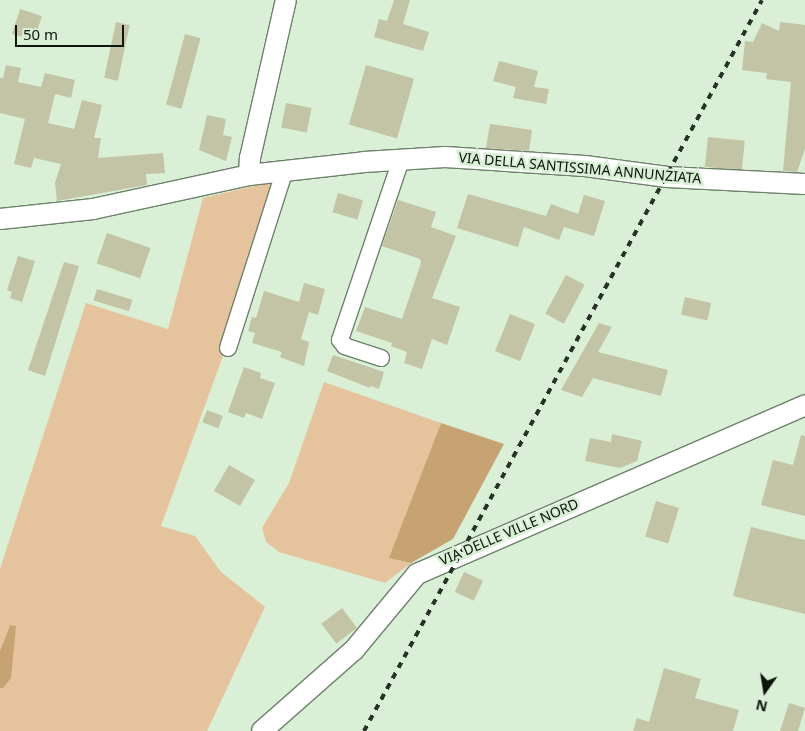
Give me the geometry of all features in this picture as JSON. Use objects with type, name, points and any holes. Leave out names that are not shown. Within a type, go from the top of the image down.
[{"type":"street","points":[[249,176],[250,158],[286,0]]},
{"type":"street","name":"VIA DELLA SANTISSIMA ANNUNZIATA","points":[[0,219],[93,209],[182,187],[249,176],[396,160],[454,158],[585,166],[666,177],[805,184]]},
{"type":"street","points":[[331,337],[396,160]]},
{"type":"street","points":[[381,358],[345,346],[340,340],[396,160]]},
{"type":"street","points":[[228,348],[284,172]]},
{"type":"street","name":"VIA DELLE VILLE NORD","points":[[262,731],[354,650],[417,574],[436,563],[805,405]]},
{"type":"shaded area","points":[[275,181],[223,356],[161,526],[195,536],[221,572],[265,607],[207,731],[0,731],[0,688],[3,688],[15,626],[10,625],[0,651],[0,569],[86,303],[168,329],[203,198]]},
{"type":"shaded area","points":[[324,382],[441,423],[390,558],[411,563],[385,583],[279,552],[266,542],[262,528],[289,483]]},
{"type":"shaded area","points":[[441,423],[504,444],[453,539],[411,563],[389,558]]},
{"type":"shaded area","points":[[10,625],[16,626],[11,678],[3,688],[0,688],[0,651]]},
{"type":"building","points":[[394,0],[410,0],[403,24],[429,32],[423,51],[374,37],[379,19],[387,21]]},
{"type":"building","points":[[20,9],[42,16],[34,41],[12,34]]},
{"type":"building","points":[[116,22],[130,25],[118,81],[104,78]]},
{"type":"building","points":[[780,22],[805,25],[805,149],[797,172],[783,171],[791,82],[766,79],[767,73],[742,70],[745,41],[753,42],[762,23],[779,31]]},
{"type":"building","points":[[185,34],[200,38],[182,109],[166,105]]},
{"type":"building","points":[[499,61],[538,71],[534,87],[549,89],[546,104],[513,98],[516,87],[493,81]]},
{"type":"building","points":[[6,65],[21,68],[18,82],[41,87],[45,73],[75,80],[71,98],[55,94],[48,123],[74,129],[82,100],[102,105],[94,138],[101,138],[98,158],[163,153],[165,173],[146,174],[147,185],[57,201],[55,183],[61,164],[34,158],[31,168],[14,164],[25,119],[0,113],[0,78],[3,78]]},
{"type":"building","points":[[366,65],[414,79],[397,138],[349,125]]},
{"type":"building","points":[[286,103],[312,108],[307,133],[281,128]]},
{"type":"building","points":[[207,115],[226,119],[223,135],[232,137],[226,161],[199,150]]},
{"type":"building","points":[[490,124],[532,130],[529,151],[486,148]]},
{"type":"building","points":[[708,137],[745,141],[742,171],[705,167]]},
{"type":"building","points":[[338,193],[363,200],[357,219],[332,212]]},
{"type":"building","points":[[468,194],[546,216],[551,204],[578,214],[584,195],[605,201],[594,236],[564,227],[559,240],[524,227],[518,247],[457,228]]},
{"type":"building","points":[[398,200],[436,212],[431,227],[456,236],[432,298],[460,307],[447,345],[432,339],[422,369],[404,363],[407,352],[391,346],[392,343],[356,331],[365,307],[402,319],[421,263],[420,259],[382,246]]},
{"type":"building","points":[[107,233],[150,248],[140,278],[97,263]]},
{"type":"building","points":[[18,256],[35,261],[22,302],[10,298],[12,292],[7,290]]},
{"type":"building","points":[[64,262],[79,266],[45,376],[28,370]]},
{"type":"building","points":[[566,275],[585,285],[564,324],[545,314]]},
{"type":"building","points":[[304,283],[325,289],[318,315],[309,312],[301,339],[309,342],[304,366],[280,357],[282,352],[252,343],[255,333],[248,331],[252,317],[256,318],[264,291],[299,302]]},
{"type":"building","points":[[97,289],[132,300],[129,311],[93,300]]},
{"type":"building","points":[[685,297],[711,303],[707,321],[681,315]]},
{"type":"building","points":[[510,314],[535,324],[520,361],[495,351]]},
{"type":"building","points":[[599,323],[612,327],[598,352],[668,370],[661,396],[593,378],[582,397],[561,390]]},
{"type":"building","points":[[333,355],[384,372],[379,389],[370,386],[370,388],[327,371]]},
{"type":"building","points":[[244,367],[261,373],[260,378],[275,383],[262,419],[246,413],[244,418],[228,412]]},
{"type":"building","points":[[207,410],[223,416],[218,428],[202,422]]},
{"type":"building","points":[[612,434],[642,441],[637,461],[620,468],[585,461],[590,438],[611,442]]},
{"type":"building","points":[[801,435],[805,436],[805,516],[761,505],[773,460],[793,465]]},
{"type":"building","points":[[229,465],[255,480],[240,506],[214,491]]},
{"type":"building","points":[[656,501],[679,508],[668,543],[645,536]]},
{"type":"building","points":[[751,527],[805,540],[805,614],[733,596]]},
{"type":"building","points":[[464,572],[483,581],[474,601],[455,592]]},
{"type":"building","points":[[342,608],[357,628],[336,644],[321,624]]},
{"type":"building","points":[[664,668],[701,679],[695,698],[739,710],[733,731],[633,731],[637,718],[649,722]]},
{"type":"building","points":[[789,703],[805,708],[798,731],[780,731]]},
{"type":"railway","points":[[364,731],[762,0]]}]
